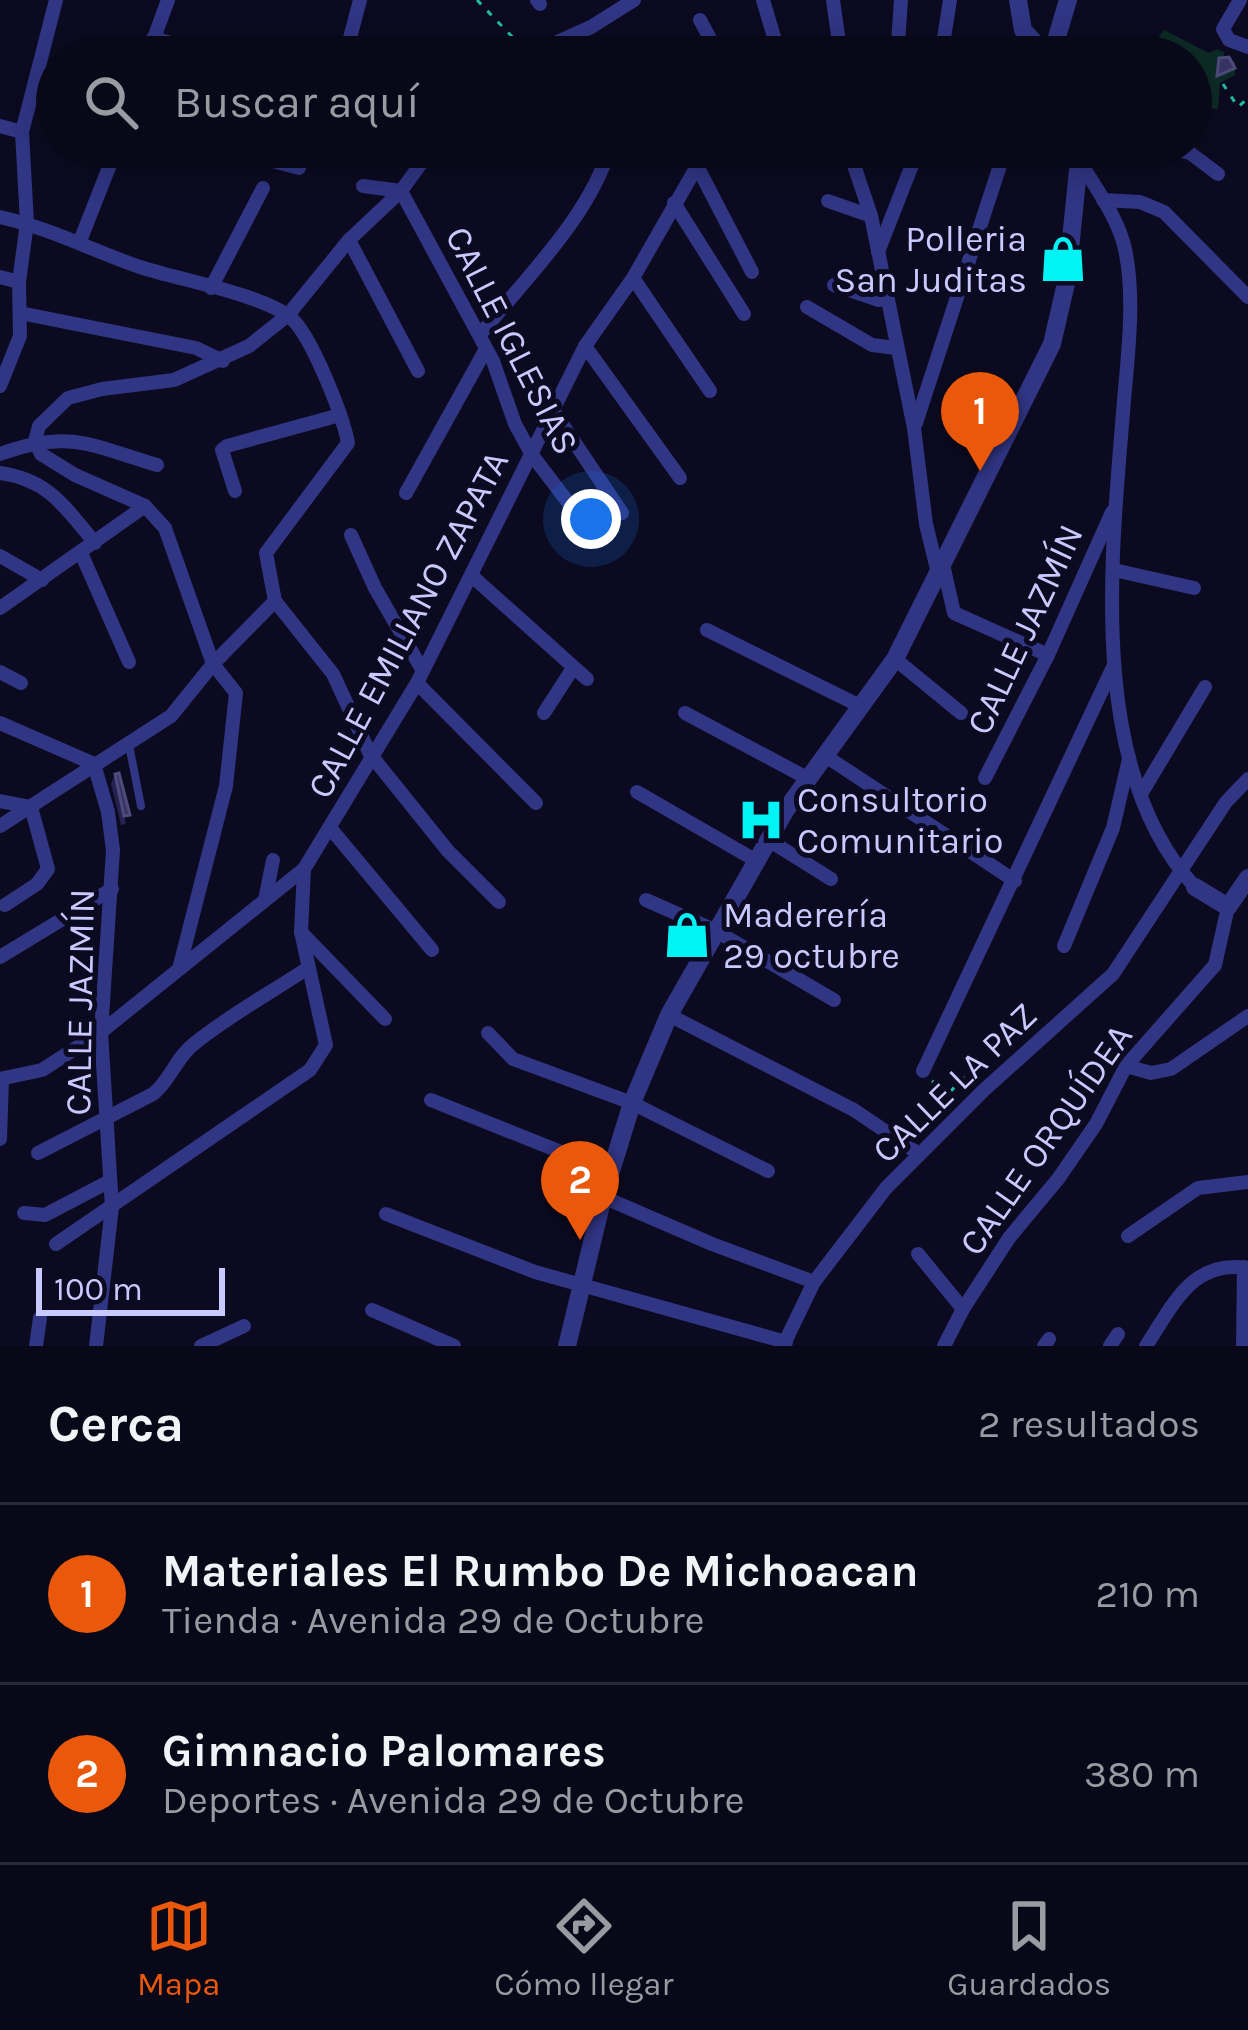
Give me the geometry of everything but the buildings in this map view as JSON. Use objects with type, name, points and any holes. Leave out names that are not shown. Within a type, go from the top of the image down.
[{"type":"street","points":[[47,36],[56,0]]},
{"type":"street","points":[[155,36],[168,0]]},
{"type":"street","points":[[350,36],[360,0]]},
{"type":"street","points":[[571,36],[634,0]]},
{"type":"street","points":[[763,0],[774,36]]},
{"type":"street","points":[[833,0],[838,36]]},
{"type":"street","points":[[898,36],[901,0]]},
{"type":"street","points":[[944,36],[950,0]]},
{"type":"street","points":[[1018,0],[1023,30],[1029,36]]},
{"type":"street","points":[[1057,36],[1068,0]]},
{"type":"street","points":[[1240,0],[1223,29],[1229,40],[1248,46]]},
{"type":"street","points":[[700,20],[709,36]]},
{"type":"street","points":[[0,386],[20,336],[19,282],[27,223],[22,132],[36,78]]},
{"type":"street","points":[[0,126],[22,132]]},
{"type":"street","points":[[80,241],[109,168]]},
{"type":"street","points":[[179,969],[206,874],[229,763],[236,693],[213,664],[165,528],[145,506],[41,454],[35,441],[39,426],[68,398],[102,389],[152,386],[223,361],[249,346],[287,315],[417,168]]},
{"type":"street","points":[[406,494],[483,342],[581,207],[603,168]]},
{"type":"street","name":"CALLE EMILIANO ZAPATA","points":[[0,1139],[1,1079],[42,1070],[101,1032],[304,868],[420,677],[585,346],[633,278],[696,168]]},
{"type":"street","points":[[698,168],[752,272]]},
{"type":"street","points":[[855,168],[871,216],[914,428],[923,506],[954,613],[1048,655]]},
{"type":"street","points":[[878,252],[911,168]]},
{"type":"street","points":[[914,428],[999,168]]},
{"type":"street","points":[[567,1346],[603,1197],[632,1103],[669,1015],[767,839],[895,659],[1052,344],[1067,279],[1074,168]]},
{"type":"street","points":[[1085,168],[1124,244],[1127,268],[1129,343],[1111,621],[1130,756],[1167,856],[1189,880],[1225,906],[1248,878]]},
{"type":"street","points":[[1211,168],[1219,174]]},
{"type":"street","points":[[363,186],[400,191]]},
{"type":"street","points":[[211,289],[263,188]]},
{"type":"street","name":"CALLE IGLESIAS","points":[[400,191],[483,342],[515,424],[578,514]]},
{"type":"street","points":[[1103,200],[1140,202],[1165,212],[1248,297]]},
{"type":"street","points":[[828,201],[871,216]]},
{"type":"street","points":[[674,202],[744,314]]},
{"type":"street","points":[[0,217],[287,315],[305,338],[348,443],[266,554],[275,601],[333,674],[370,754],[448,851],[499,902]]},
{"type":"street","points":[[349,240],[418,370]]},
{"type":"street","points":[[0,277],[19,282]]},
{"type":"street","points":[[633,278],[710,391]]},
{"type":"street","points":[[834,285],[879,300],[886,298]]},
{"type":"street","points":[[807,307],[872,345],[896,348]]},
{"type":"street","points":[[20,314],[196,349],[223,361]]},
{"type":"street","points":[[585,346],[680,478]]},
{"type":"street","points":[[552,409],[622,513]]},
{"type":"street","points":[[235,491],[222,458],[227,446],[340,415]]},
{"type":"street","points":[[0,454],[35,441],[65,439],[157,465]]},
{"type":"street","points":[[0,473],[43,486],[95,543]]},
{"type":"street","name":"CALLE JAZMÍN","points":[[985,778],[1048,655],[1115,505]]},
{"type":"street","points":[[0,608],[145,506]]},
{"type":"street","points":[[351,535],[420,677],[536,803]]},
{"type":"street","points":[[81,553],[129,662]]},
{"type":"street","points":[[0,556],[42,580]]},
{"type":"street","points":[[1114,571],[1194,588]]},
{"type":"street","points":[[472,577],[587,679]]},
{"type":"street","points":[[0,826],[171,716],[213,664],[275,601]]},
{"type":"street","points":[[707,629],[860,706]]},
{"type":"street","points":[[895,659],[962,713]]},
{"type":"street","points":[[923,1071],[1116,660]]},
{"type":"street","points":[[544,712],[572,668]]},
{"type":"street","points":[[0,672],[21,682]]},
{"type":"street","points":[[1141,794],[1204,687]]},
{"type":"street","points":[[685,712],[807,778]]},
{"type":"street","points":[[0,723],[94,764]]},
{"type":"street","points":[[824,755],[1015,881]]},
{"type":"street","points":[[1064,946],[1113,828],[1130,756]]},
{"type":"street","name":"CALLE JAZMÍN","points":[[94,764],[113,850],[101,1032],[112,1207],[96,1346]]},
{"type":"street","name":"CALLE LA PAZ","points":[[785,1344],[814,1282],[838,1246],[966,1107],[1113,974],[1189,880],[1226,802],[1248,779]]},
{"type":"street","points":[[637,792],[755,860]]},
{"type":"street","points":[[0,801],[32,807]]},
{"type":"street","points":[[5,905],[37,884],[48,869],[32,807]]},
{"type":"street","points":[[331,829],[432,950]]},
{"type":"street","points":[[767,839],[831,879]]},
{"type":"street","points":[[265,900],[273,860]]},
{"type":"street","points":[[56,1244],[310,1070],[326,1045],[301,932],[304,868]]},
{"type":"street","points":[[0,957],[112,889]]},
{"type":"street","points":[[646,900],[714,930],[834,1000]]},
{"type":"street","name":"CALLE ORQUÍDEA","points":[[944,1346],[1010,1238],[1096,1124],[1126,1066],[1215,965],[1225,906]]},
{"type":"street","points":[[301,932],[385,1019]]},
{"type":"street","points":[[38,1153],[153,1094],[192,1044],[308,968]]},
{"type":"street","points":[[669,1015],[854,1110],[919,1154]]},
{"type":"street","points":[[1126,1066],[1151,1073],[1171,1069],[1248,1016]]},
{"type":"street","points":[[488,1033],[513,1059],[632,1103],[768,1171]]},
{"type":"street","points":[[431,1100],[611,1172]]},
{"type":"street","points":[[24,1213],[45,1215],[110,1181]]},
{"type":"street","points":[[1128,1236],[1198,1188],[1248,1182]]},
{"type":"street","points":[[603,1197],[814,1282]]},
{"type":"street","points":[[386,1214],[535,1272],[785,1344]]},
{"type":"street","points":[[918,1254],[963,1309]]},
{"type":"street","points":[[1146,1346],[1172,1306],[1202,1274],[1220,1265],[1246,1268],[1243,1346]]},
{"type":"street","points":[[371,1310],[454,1346]]},
{"type":"street","points":[[36,1346],[40,1318]]},
{"type":"street","points":[[201,1346],[244,1326]]},
{"type":"lane","points":[[129,743],[142,806]]},
{"type":"path","points":[[477,0],[514,36]]},
{"type":"path","points":[[1223,84],[1238,107],[1248,98]]},
{"type":"path","points":[[949,1094],[982,1058]]},
{"type":"path","points":[[923,1071],[966,1107]]},
{"type":"green space","points":[[1217,49],[1224,52],[1224,59],[1235,62],[1235,75],[1220,83],[1218,109],[1212,108],[1212,52]]},
{"type":"place","name":"Polleria San Juditas","points":[[1063,259]]},
{"type":"place","name":"Materiales El Rumbo De Michoacan","points":[[980,471]]},
{"type":"place","name":"Consultorio Comunitario","points":[[761,820]]},
{"type":"place","name":"Maderería 29 octubre","points":[[687,935]]},
{"type":"place","name":"Gimnacio Palomares","points":[[580,1240]]}]
